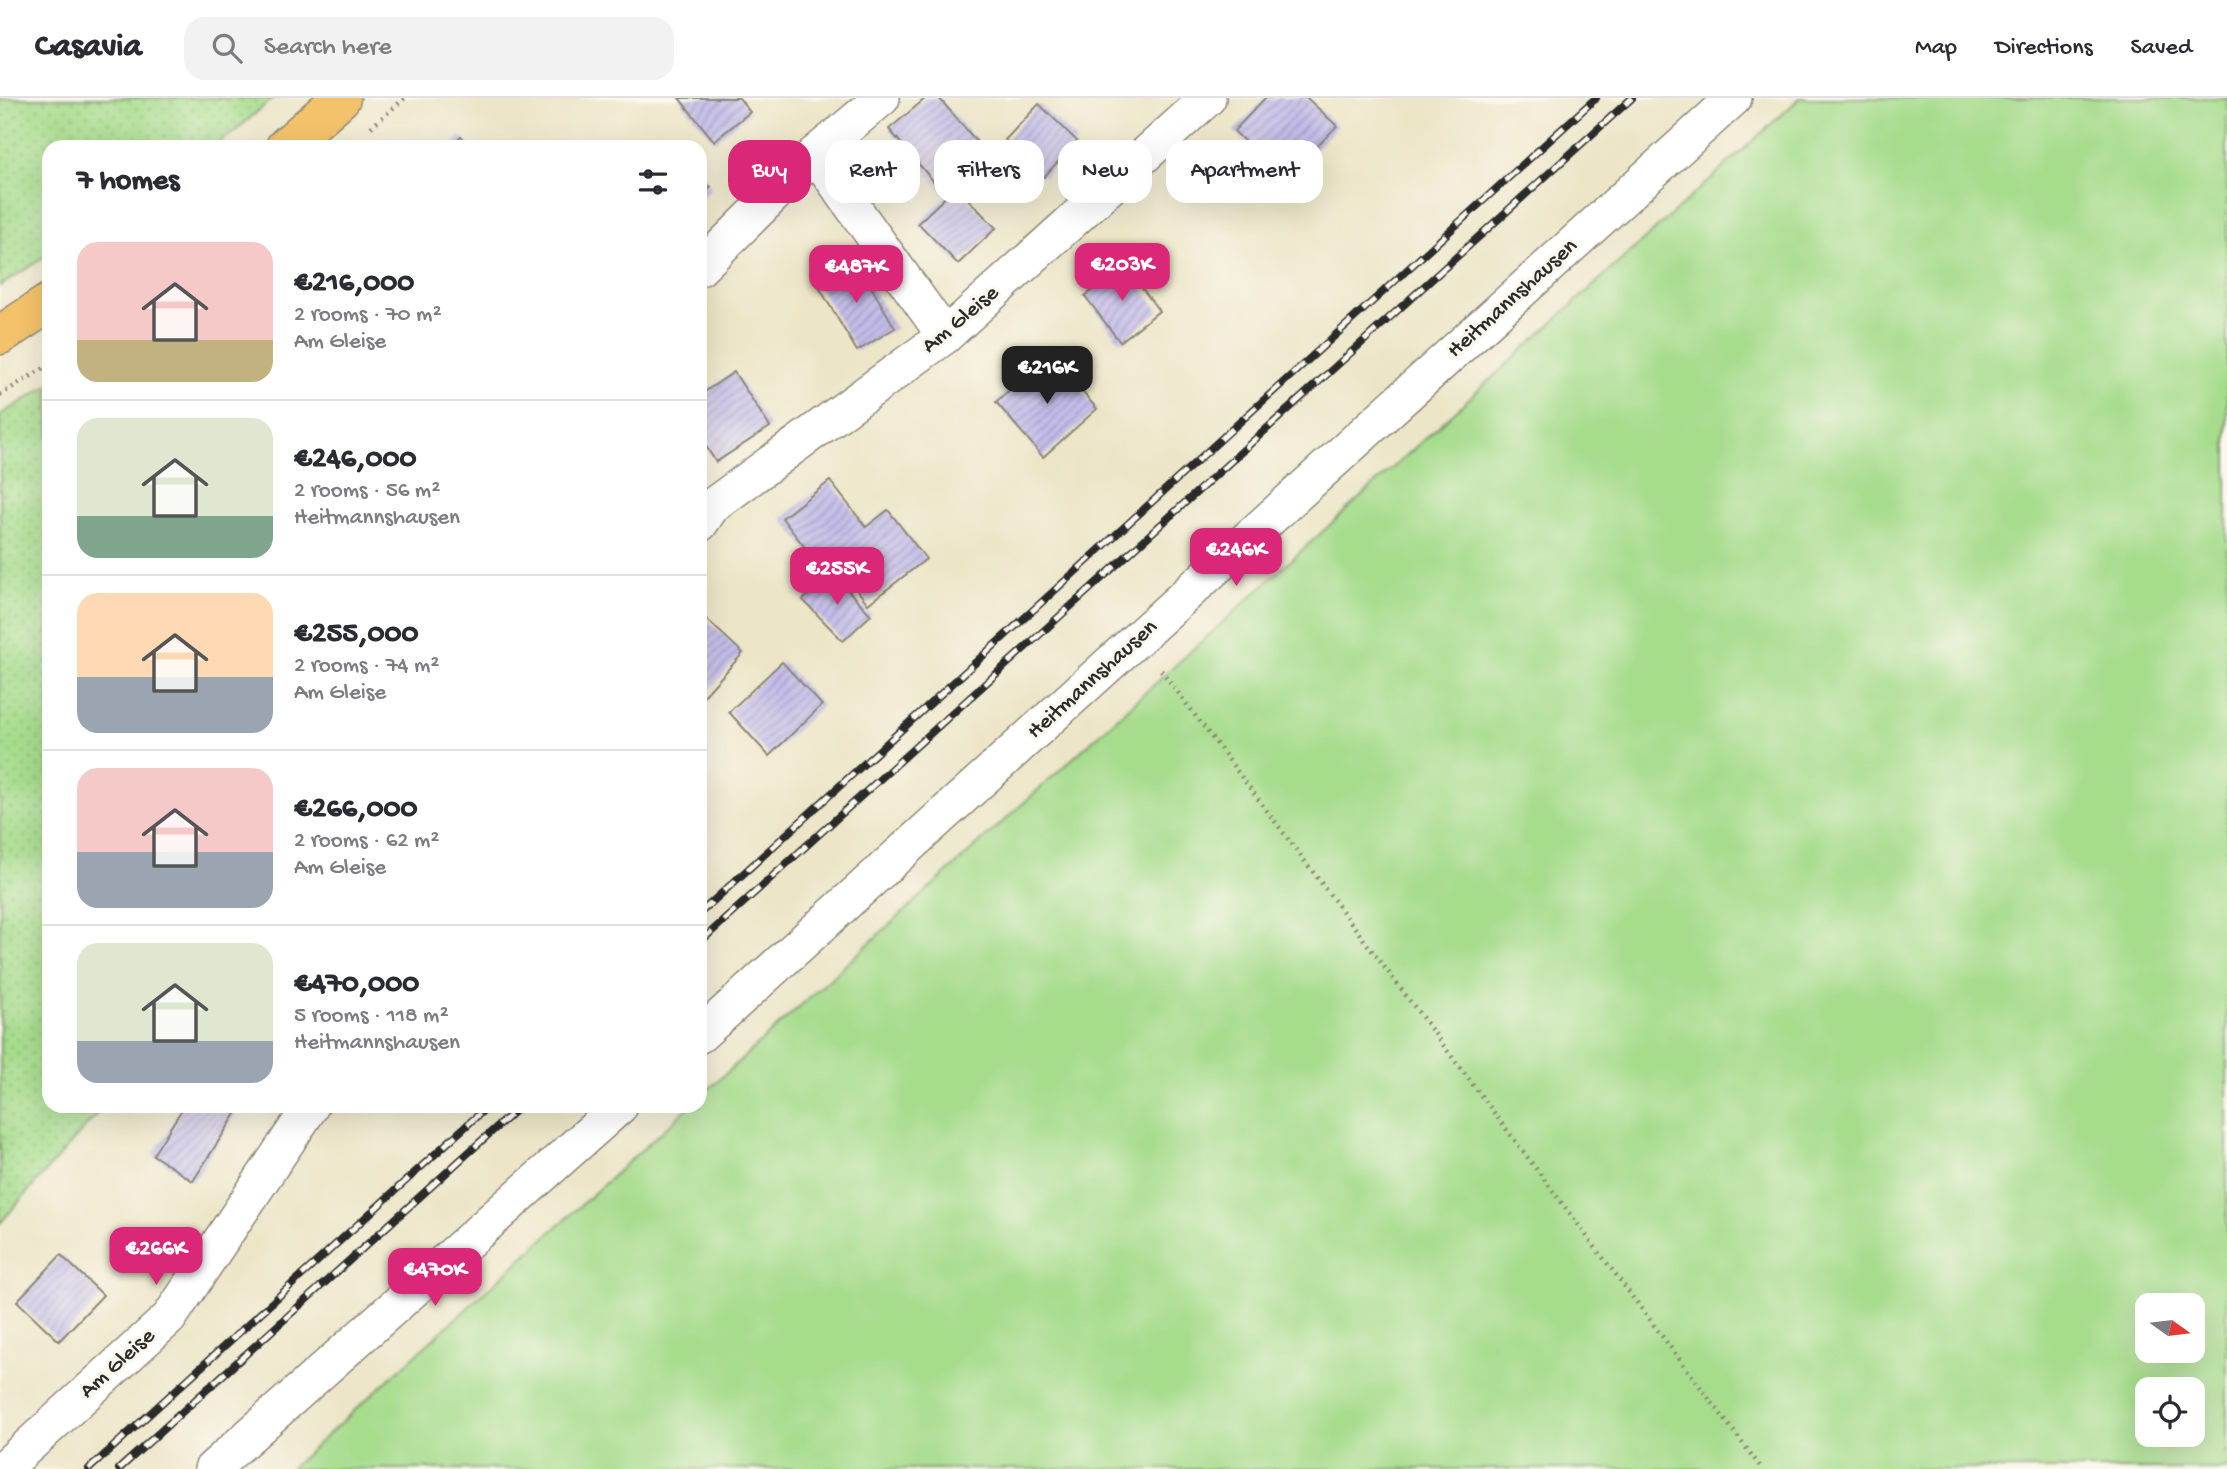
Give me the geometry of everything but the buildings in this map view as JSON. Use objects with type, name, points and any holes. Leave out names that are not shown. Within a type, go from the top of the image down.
[{"type":"main road","points":[[293,140],[341,98]]},
{"type":"main road","points":[[0,335],[42,308]]},
{"type":"street","points":[[707,261],[815,154],[882,98]]},
{"type":"street","name":"Am Gleise","points":[[707,514],[712,506],[945,336],[1208,98]]},
{"type":"street","name":"Heitmannshausen","points":[[707,1029],[1734,98]]},
{"type":"street","points":[[815,154],[945,336]]},
{"type":"street","name":"Am Gleise","points":[[3,1469],[169,1318],[306,1113]]},
{"type":"street","points":[[212,1469],[612,1113]]},
{"type":"path","points":[[368,131],[405,98]]},
{"type":"path","points":[[0,395],[42,369]]},
{"type":"path","points":[[1138,639],[1762,1469]]},
{"type":"green space","points":[[0,98],[273,98],[222,140],[42,140],[42,259],[0,286]]},
{"type":"green space","points":[[1800,98],[2227,98],[2227,1469],[290,1469],[682,1113],[707,1113],[707,1091]]},
{"type":"green space","points":[[42,389],[42,1113],[98,1113],[0,1223],[0,415]]},
{"type":"railway","points":[[707,907],[1596,98]]},
{"type":"railway","points":[[707,936],[1632,98]]},
{"type":"railway","points":[[89,1469],[480,1113]]},
{"type":"railway","points":[[119,1469],[512,1113]]}]
